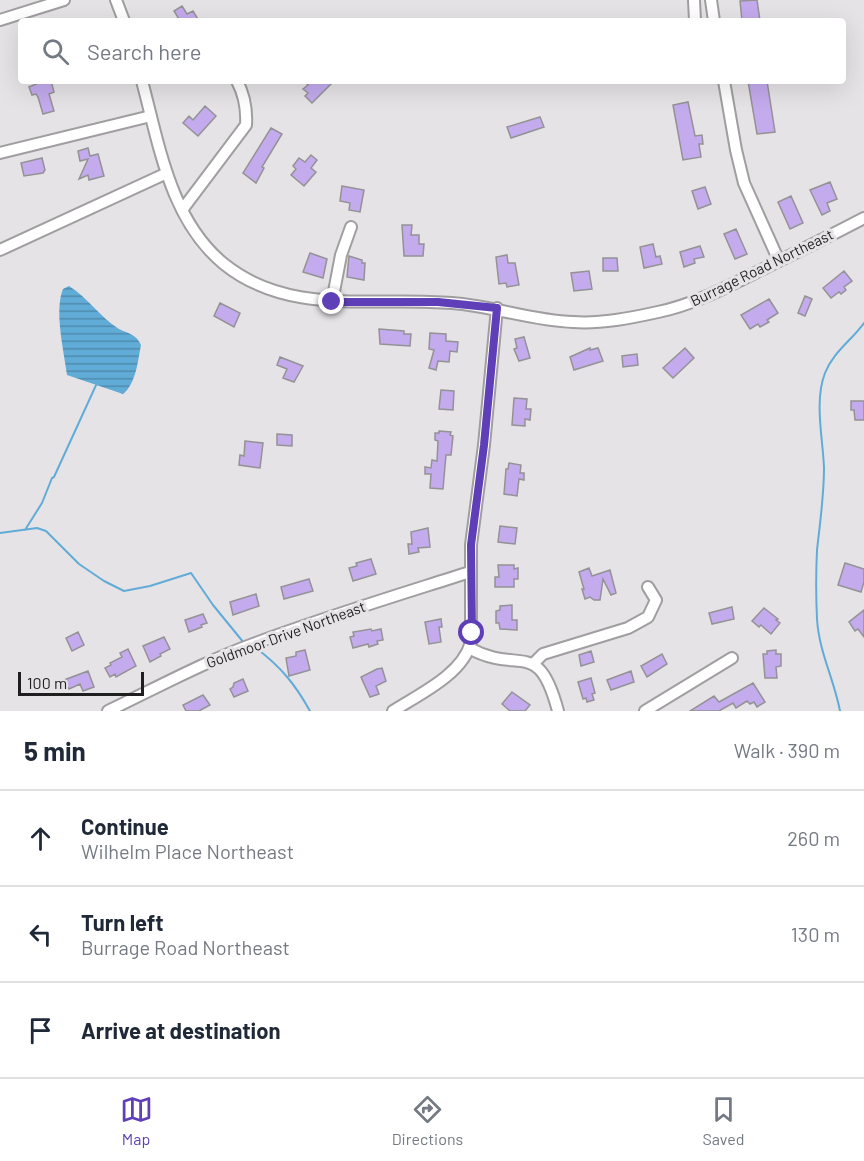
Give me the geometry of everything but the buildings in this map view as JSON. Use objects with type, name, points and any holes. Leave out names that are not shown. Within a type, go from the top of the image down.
[{"type":"street","points":[[0,20],[64,0]]},
{"type":"street","points":[[116,0],[123,18]]},
{"type":"street","points":[[694,0],[695,18]]},
{"type":"street","points":[[711,0],[714,18]]},
{"type":"street","name":"Burrage Road Northeast","points":[[143,84],[168,173],[182,210],[206,246],[224,264],[246,278],[290,296],[332,302],[438,302],[497,308],[573,322],[619,319],[682,306],[708,296],[864,218]]},
{"type":"street","points":[[182,210],[246,125],[247,111],[244,94],[239,84]]},
{"type":"street","points":[[725,84],[744,183],[779,261]]},
{"type":"street","points":[[0,153],[151,116]]},
{"type":"street","points":[[0,250],[168,173]]},
{"type":"street","points":[[332,302],[341,255],[351,227]]},
{"type":"street","points":[[393,711],[442,679],[462,660],[470,648],[472,633],[470,572],[474,516],[484,445],[497,308]]},
{"type":"street","name":"Goldmoor Drive Northeast","points":[[108,711],[252,644],[344,611],[470,572]]},
{"type":"street","points":[[534,663],[543,654],[628,628],[648,617],[656,600],[648,587]]},
{"type":"street","points":[[470,648],[481,655],[498,660],[534,663],[547,679],[558,711]]},
{"type":"street","points":[[645,711],[732,658]]},
{"type":"water","points":[[69,286],[112,324],[134,336],[141,345],[134,378],[123,394],[67,375],[59,308],[63,289]]},
{"type":"waterway","points":[[840,711],[821,643],[817,619],[817,550],[824,468],[820,396],[828,366],[864,323]]},
{"type":"waterway","points":[[25,530],[42,503],[97,383]]},
{"type":"waterway","points":[[0,533],[37,528],[46,531],[79,564],[124,591],[150,586],[191,573],[244,643]]},
{"type":"waterway","points":[[256,648],[287,676],[310,711]]},
{"type":"route","points":[[332,302],[438,302],[497,308],[484,445],[471,545],[472,633]]}]
